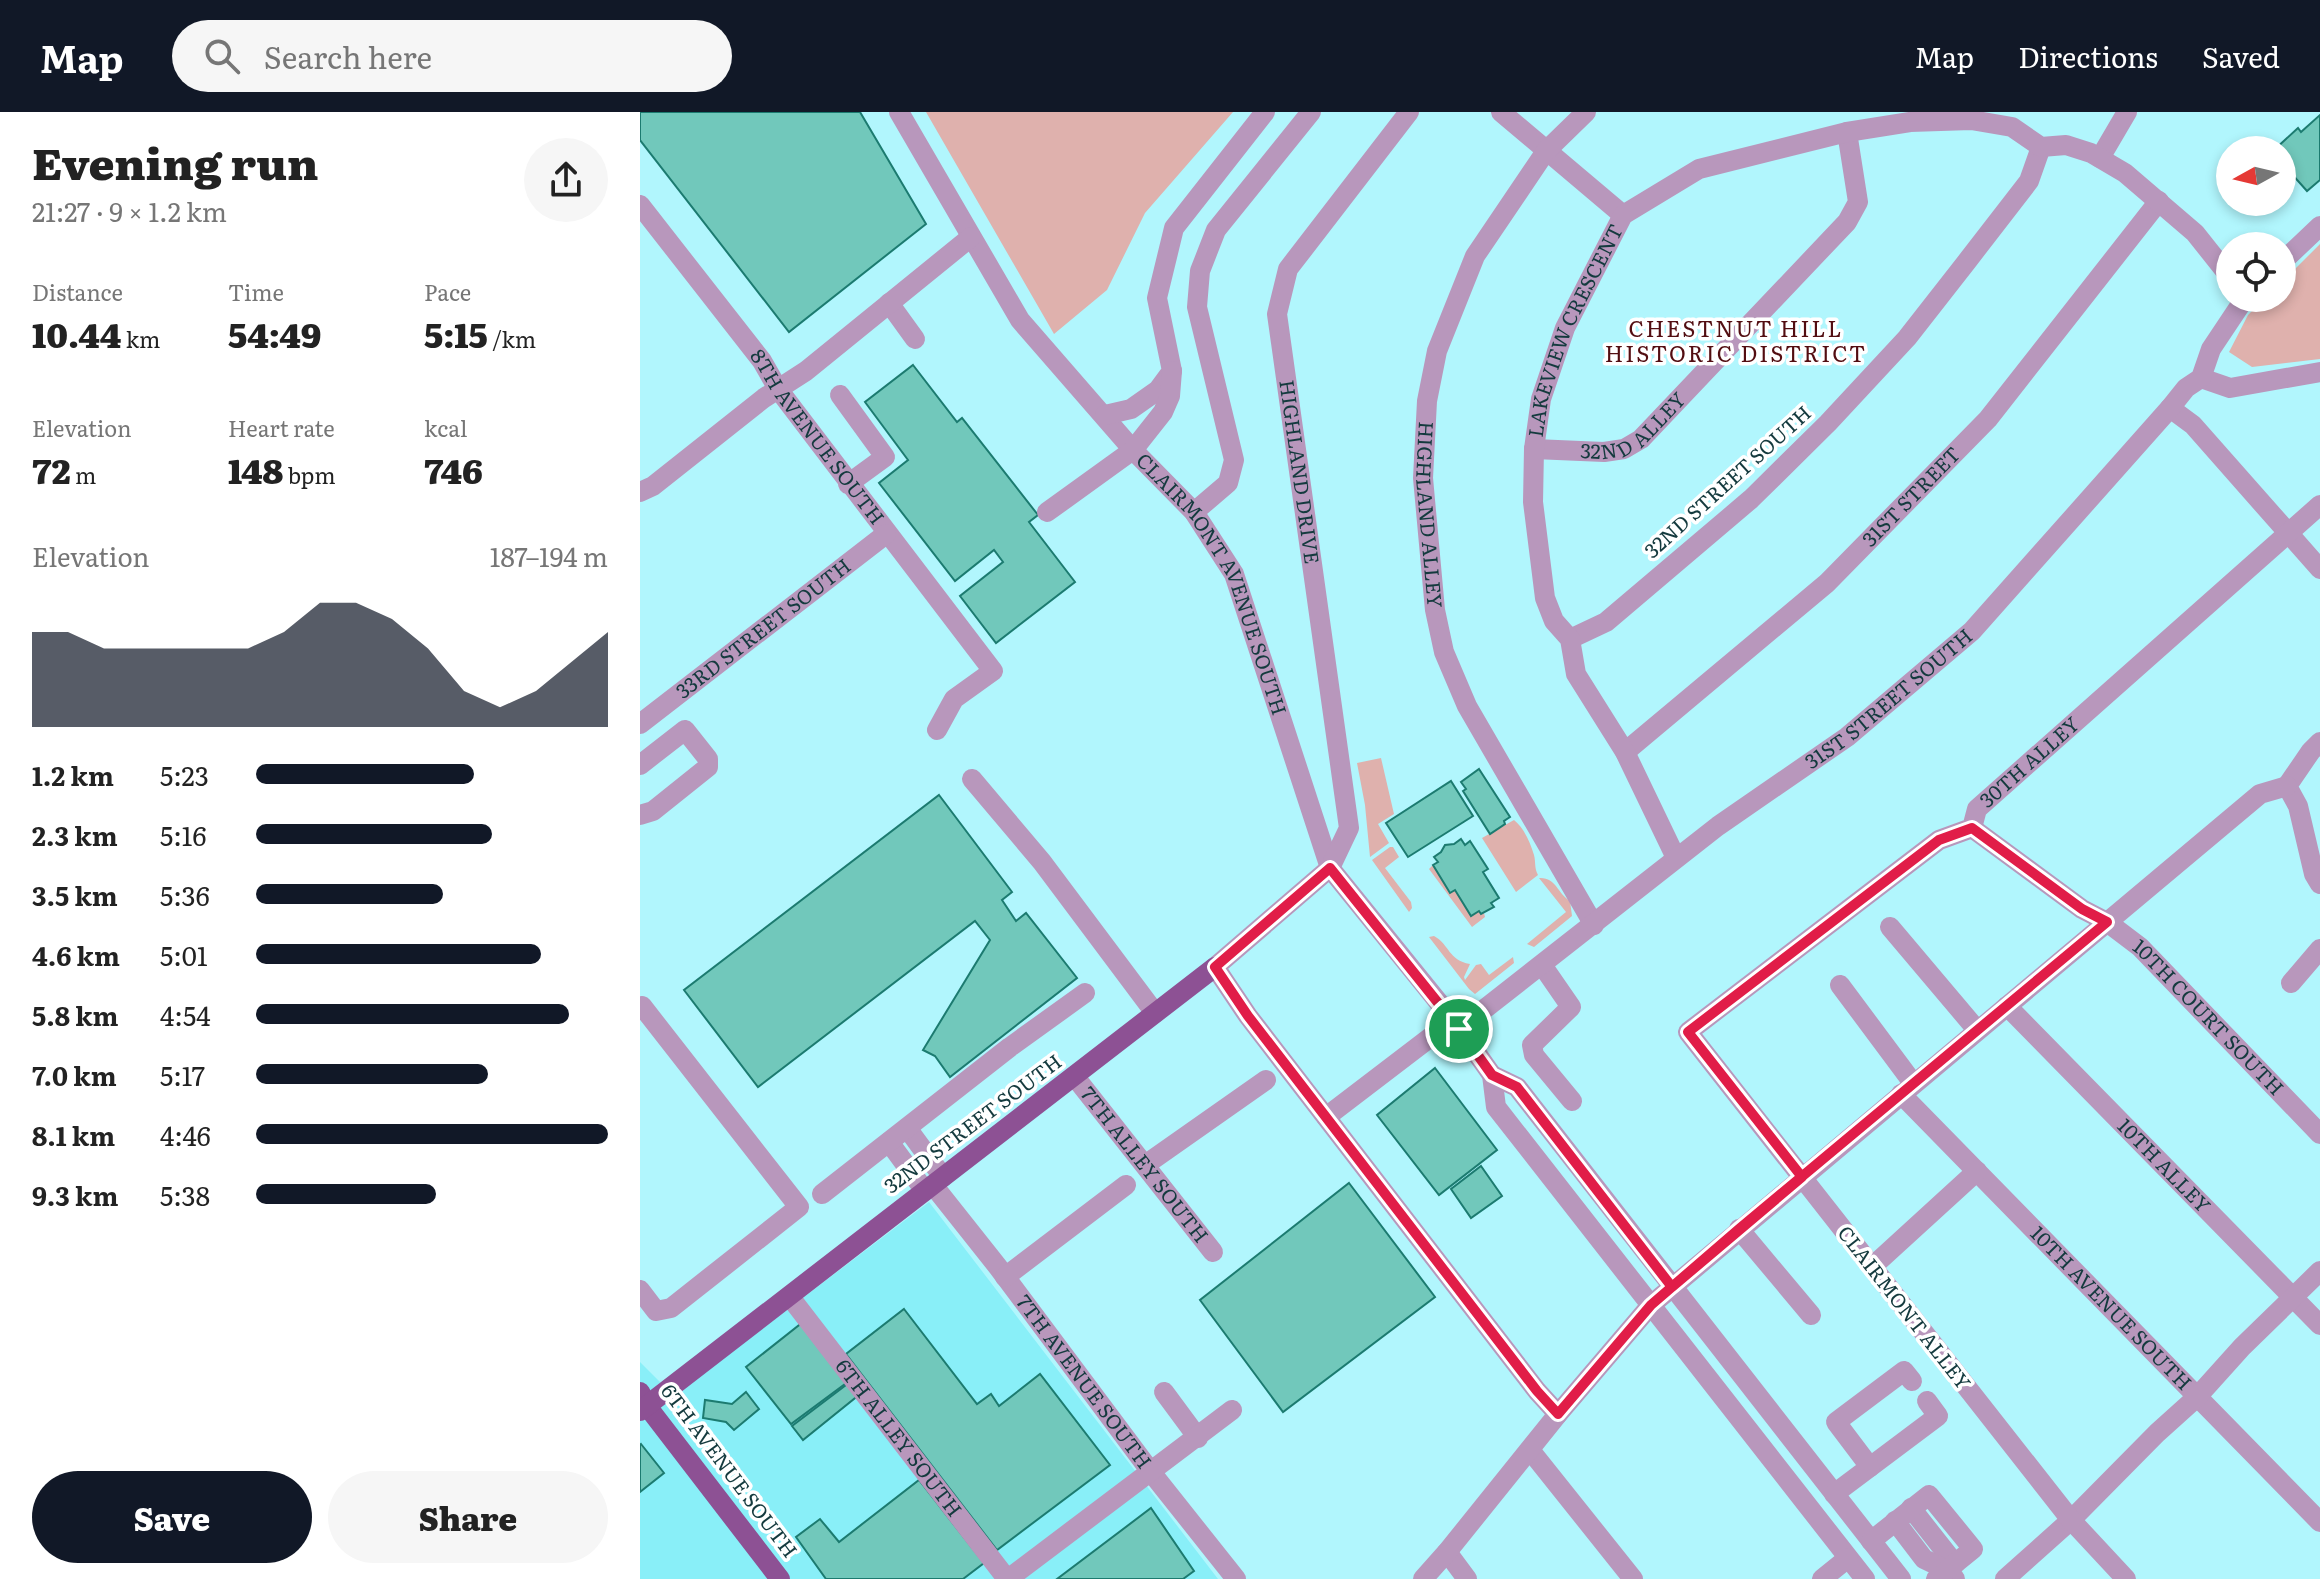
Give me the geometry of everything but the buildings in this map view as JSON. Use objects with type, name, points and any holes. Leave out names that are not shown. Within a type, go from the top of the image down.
[{"type":"main road","name":"32ND STREET SOUTH","points":[[642,1403],[790,1297],[1215,967]]},
{"type":"main road","name":"6TH AVENUE SOUTH","points":[[642,1403],[780,1579]]},
{"type":"street","name":"CLAIRMONT AVENUE SOUTH","points":[[899,112],[1020,320],[1133,450],[1194,512],[1234,574],[1330,868],[1456,1025],[1492,1075],[1517,1087],[1834,1494]]},
{"type":"street","points":[[1047,512],[1133,450],[1163,412],[1170,396],[1172,371],[1157,298],[1174,228],[1265,112]]},
{"type":"street","points":[[1194,512],[1228,483],[1234,460],[1197,307],[1200,271],[1216,230],[1311,112]]},
{"type":"street","name":"HIGHLAND DRIVE","points":[[1330,868],[1349,828],[1277,314],[1288,269],[1409,112]]},
{"type":"street","points":[[1501,112],[1623,215]]},
{"type":"street","name":"HIGHLAND ALLEY","points":[[1586,112],[1546,151],[1475,256],[1437,351],[1427,401],[1423,478],[1435,610],[1444,652],[1467,706],[1594,925]]},
{"type":"street","points":[[2100,158],[2127,112]]},
{"type":"street","name":"LAKEVIEW CRESCENT","points":[[1676,858],[1625,752],[1576,674],[1570,639],[1554,621],[1545,598],[1533,502],[1534,449],[1541,399],[1565,328],[1623,215],[1699,169],[1847,132],[1910,122],[1971,120],[2012,127],[2041,147],[2066,145],[2100,158],[2125,173],[2159,201],[2195,233],[2216,259]]},
{"type":"street","name":"32ND ALLEY","points":[[1534,449],[1604,452],[1624,449],[1641,439],[1847,222],[1858,202],[1847,132]]},
{"type":"street","name":"32ND STREET SOUTH","points":[[1570,639],[1606,622],[1751,499],[1828,423],[1907,338],[1959,272],[2029,181],[2041,147]]},
{"type":"street","name":"31ST STREET","points":[[1625,752],[1827,583],[1988,419],[2159,201]]},
{"type":"street","name":"8TH AVENUE SOUTH","points":[[640,205],[762,361],[778,389],[848,484],[993,671],[954,699],[937,730]]},
{"type":"street","points":[[2296,249],[2320,226]]},
{"type":"street","points":[[640,492],[653,486],[764,398],[806,371],[971,237]]},
{"type":"street","points":[[889,303],[915,339]]},
{"type":"street","name":"31ST STREET SOUTH","points":[[1326,1117],[1542,965],[1718,826],[1847,737],[1972,631],[2186,388],[2201,378],[2211,349],[2236,312]]},
{"type":"street","points":[[1105,415],[1131,409],[1158,390],[1172,371]]},
{"type":"street","points":[[2201,378],[2230,388],[2320,372]]},
{"type":"street","points":[[840,395],[885,457],[848,484]]},
{"type":"street","points":[[2170,408],[2193,425],[2320,569]]},
{"type":"street","name":"30TH ALLEY","points":[[1688,1032],[1939,840],[1972,828],[1977,809],[2320,505]]},
{"type":"street","name":"33RD STREET SOUTH","points":[[640,724],[886,534]]},
{"type":"street","points":[[640,765],[685,730],[708,759],[708,767],[653,811],[640,815]]},
{"type":"street","points":[[1423,1579],[1651,1305],[2260,794],[2287,786],[2317,750]]},
{"type":"street","points":[[972,779],[1042,862],[1155,1013]]},
{"type":"street","points":[[2287,786],[2298,806],[2314,874],[2320,884]]},
{"type":"street","name":"10TH COURT SOUTH","points":[[1972,828],[2082,909],[2107,922],[2140,947],[2320,1134]]},
{"type":"street","name":"32ND STREET SOUTH","points":[[1215,967],[1330,868]]},
{"type":"street","points":[[1890,927],[1977,1030]]},
{"type":"street","points":[[2291,983],[2320,949]]},
{"type":"street","points":[[1542,965],[1571,1007],[1532,1045],[1534,1055],[1572,1101]]},
{"type":"street","points":[[1215,967],[1248,1016],[1537,1391],[1558,1414]]},
{"type":"street","name":"10TH AVENUE SOUTH","points":[[1840,985],[1907,1088],[1977,1171],[2320,1522]]},
{"type":"street","points":[[822,1194],[1010,1047],[1085,993]]},
{"type":"street","name":"10TH ALLEY","points":[[2007,1006],[2320,1325]]},
{"type":"street","points":[[640,1007],[799,1207],[671,1308],[656,1311],[640,1290]]},
{"type":"street","name":"CLAIRMONT ALLEY","points":[[1688,1032],[2071,1520],[2126,1579]]},
{"type":"street","name":"CLAIRMONT AVENUE SOUTH","points":[[1492,1075],[1496,1107],[1861,1578]]},
{"type":"street","name":"7TH ALLEY SOUTH","points":[[1075,1077],[1213,1252]]},
{"type":"street","points":[[1145,1165],[1266,1080]]},
{"type":"street","points":[[907,1128],[934,1184]]},
{"type":"street","points":[[889,1142],[934,1184]]},
{"type":"street","points":[[1872,1267],[1977,1171]]},
{"type":"street","name":"7TH AVENUE SOUTH","points":[[934,1184],[1151,1472],[1236,1579]]},
{"type":"street","points":[[1005,1277],[1126,1185]]},
{"type":"street","points":[[1739,1229],[1811,1315]]},
{"type":"street","points":[[2015,1576],[2320,1271]]},
{"type":"street","name":"6TH ALLEY SOUTH","points":[[790,1297],[1008,1579]]},
{"type":"street","points":[[1870,1467],[1836,1422],[1904,1371],[1912,1381]]},
{"type":"street","points":[[1164,1392],[1198,1438]]},
{"type":"street","points":[[1901,1579],[1834,1494],[1938,1416],[1927,1401]]},
{"type":"street","points":[[1008,1579],[1232,1410]]},
{"type":"street","points":[[1530,1450],[1633,1579]]},
{"type":"street","points":[[1871,1541],[1895,1521],[1911,1508],[1929,1495],[1973,1549],[1948,1573],[1924,1559],[1895,1521]]},
{"type":"street","points":[[1447,1552],[1467,1579]]},
{"type":"street","points":[[1822,1579],[1848,1558]]},
{"type":"shaded area","points":[[926,112],[1233,112],[1145,213],[1107,290],[1054,334]]},
{"type":"shaded area","points":[[2320,244],[2320,359],[2252,367],[2229,352],[2251,312],[2296,312],[2296,268]]},
{"type":"shaded area","points":[[1381,758],[1394,814],[1378,824],[1389,843],[1370,857],[1357,763]]},
{"type":"shaded area","points":[[1514,820],[1529,840],[1538,875],[1516,892],[1482,838]]},
{"type":"shaded area","points":[[1390,847],[1399,857],[1385,868],[1411,902],[1409,912],[1372,860]]},
{"type":"shaded area","points":[[1433,865],[1450,892],[1455,890],[1485,917],[1472,927],[1429,869]]},
{"type":"shaded area","points":[[1539,878],[1549,880],[1570,901],[1572,916],[1534,947],[1527,944],[1566,912]]},
{"type":"shaded area","points":[[1434,936],[1453,956],[1470,964],[1465,980],[1476,965],[1481,964],[1489,975],[1513,957],[1514,963],[1475,994],[1429,937]]},
{"type":"shaded area","points":[[929,1202],[1218,1579],[640,1579],[640,1362],[674,1396]]},
{"type":"district","name":"CHESTNUT HILL HISTORIC DISTRICT","points":[[1736,342]]},
{"type":"route","points":[[1972,828],[2082,909],[2107,922],[1651,1305],[1558,1414],[1287,1067],[1215,967],[1330,868],[1459,1029],[1492,1075],[1517,1087],[1672,1287],[1802,1177],[1688,1032],[1939,840],[1972,828]]}]
